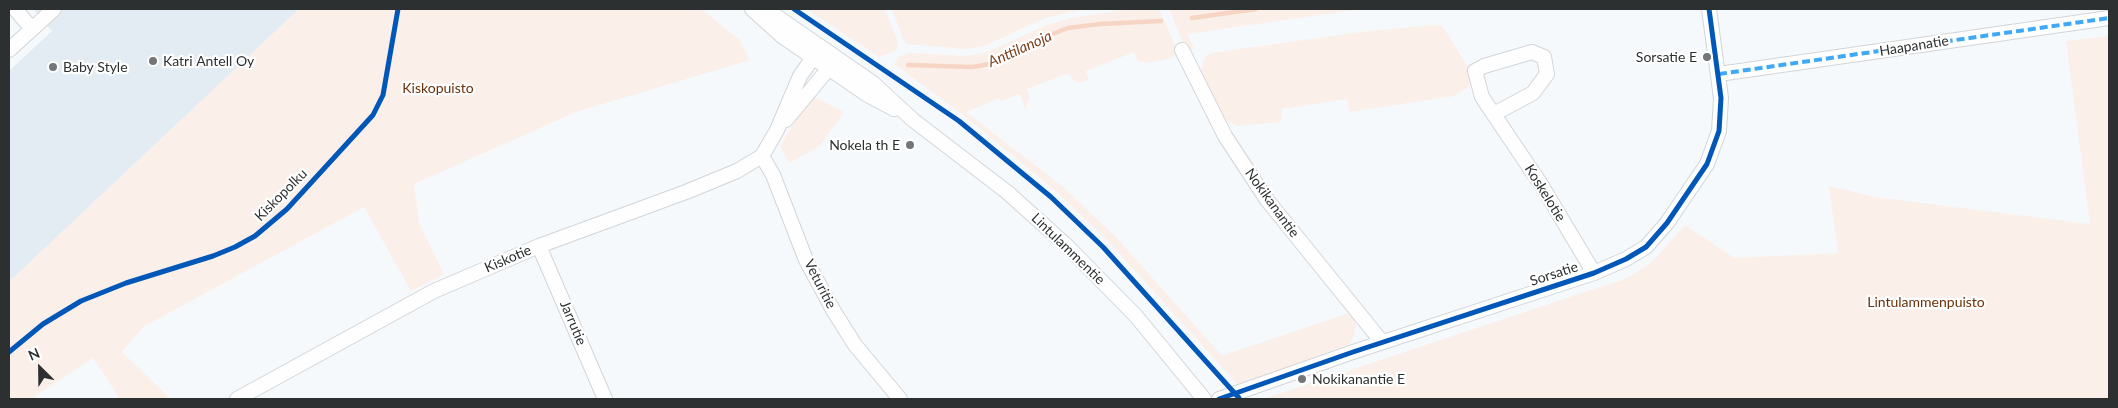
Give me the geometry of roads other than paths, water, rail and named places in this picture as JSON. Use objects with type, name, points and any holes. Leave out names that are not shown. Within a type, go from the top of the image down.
[{"type":"street","points":[[15,9],[32,29]]},
{"type":"street","points":[[9,50],[54,9]]},
{"type":"street","name":"Lintulammentie","points":[[752,9],[783,37],[833,63],[866,94],[913,120],[1007,192],[1066,245],[1136,316],[1204,399]]},
{"type":"street","name":"Lintulammentie","points":[[766,9],[816,53]]},
{"type":"street","name":"Sorsatie","points":[[1219,399],[1382,342],[1594,273],[1626,259],[1646,247],[1667,224],[1707,164],[1719,131],[1721,98],[1709,9]]},
{"type":"street","name":"Haapanatie","points":[[1718,74],[2109,18]]},
{"type":"street","name":"Nokikanantie","points":[[1182,50],[1225,136],[1267,200],[1382,342]]},
{"type":"street","name":"Koskelotie","points":[[1494,114],[1533,93],[1547,74],[1544,57],[1532,52],[1484,66],[1475,71],[1482,97],[1542,186],[1594,273]]},
{"type":"street","name":"Kiskotie","points":[[237,399],[434,291],[539,246],[686,192],[737,171],[762,156],[777,130],[800,76],[816,53]]},
{"type":"street","name":"Kiskotie","points":[[777,130],[833,63]]},
{"type":"street","name":"Veturitie","points":[[762,156],[773,175],[806,260],[833,310],[855,345],[900,399]]},
{"type":"street","name":"Jarrutie","points":[[539,246],[605,399]]},
{"type":"waterway","name":"Anttilanoja","points":[[1192,18],[1256,9]]},
{"type":"waterway","name":"Anttilanoja","points":[[908,65],[973,67],[995,63],[1047,36],[1068,28],[1100,24],[1161,21]]},
{"type":"place","name":"Sorsatie E","points":[[1707,57]]},
{"type":"place","name":"Katri Antell Oy","points":[[153,61]]},
{"type":"place","name":"Baby Style","points":[[53,67]]},
{"type":"place","name":"Nokela th E","points":[[910,145]]},
{"type":"place","name":"Nokikanantie E","points":[[1302,379]]},
{"type":"park label","name":"Kiskopuisto","points":[[438,88]]},
{"type":"park label","name":"Lintulammenpuisto","points":[[1926,302]]}]
